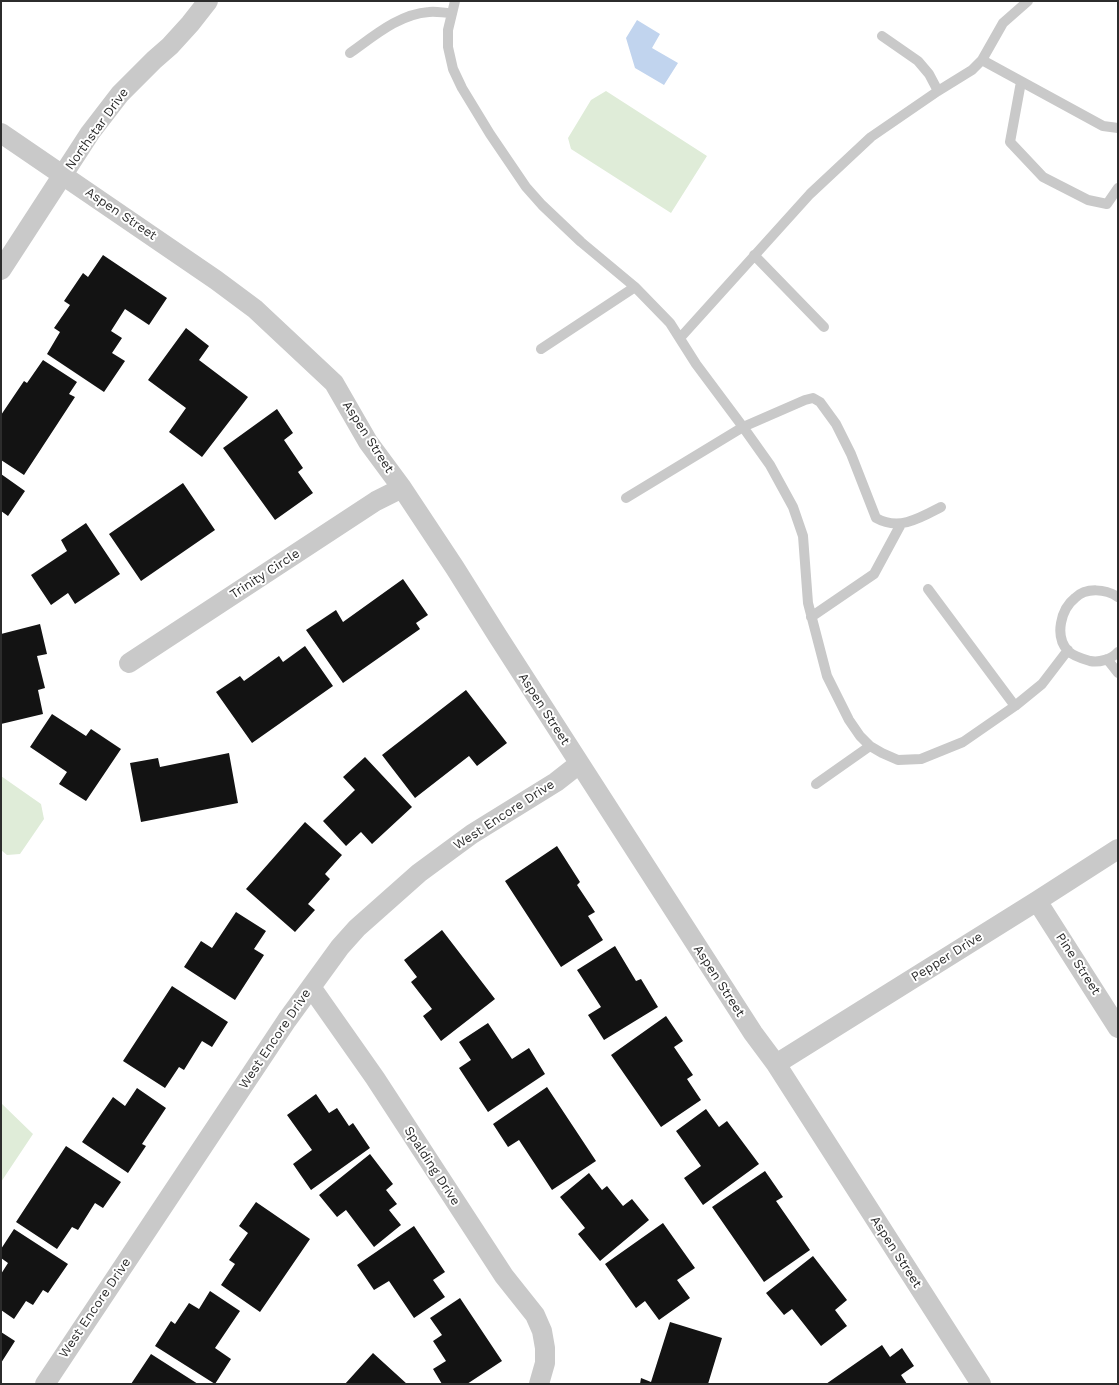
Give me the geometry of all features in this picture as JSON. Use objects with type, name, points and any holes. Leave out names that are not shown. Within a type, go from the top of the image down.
[{"type":"street","name":"Northstar Drive","points":[[1,270],[90,133],[120,94],[170,46],[208,1]]},
{"type":"street","name":"Aspen Street","points":[[1,133],[216,280],[255,309],[334,383],[368,442],[402,488],[455,568],[753,1033],[776,1064],[981,1384]]},
{"type":"street","name":"Trinity Circle","points":[[129,663],[376,501],[402,488]]},
{"type":"street","name":"West Encore Drive","points":[[45,1384],[287,1020],[340,947],[357,928],[419,872],[472,834],[556,782],[580,764]]},
{"type":"street","name":"Pepper Drive","points":[[776,1064],[1118,849]]},
{"type":"street","name":"Pine Street","points":[[1037,901],[1118,1028]]},
{"type":"street","name":"Spalding Drive","points":[[311,987],[375,1078],[504,1276],[535,1315],[542,1331],[545,1348],[545,1362],[539,1384]]},
{"type":"lane","points":[[455,1],[448,30],[448,47],[454,69],[462,88],[490,134],[526,187],[542,205],[581,242],[635,287],[670,323],[696,364],[770,465],[792,507],[803,536],[808,603],[826,676],[849,720],[860,736],[870,746],[898,760],[921,759],[962,742],[1015,706],[1042,684],[1068,650]]},
{"type":"lane","points":[[680,338],[810,194],[871,137],[938,91],[972,70],[982,60],[1003,23],[1028,1]]},
{"type":"lane","points":[[350,53],[386,27],[414,15],[430,12],[451,13]]},
{"type":"lane","points":[[882,36],[918,61],[938,91]]},
{"type":"lane","points":[[982,60],[1103,126],[1118,128]]},
{"type":"lane","points":[[1021,82],[1010,142],[1043,177],[1088,200],[1107,204],[1118,188]]},
{"type":"lane","points":[[754,256],[824,326]]},
{"type":"lane","points":[[541,349],[635,287]]},
{"type":"lane","points":[[626,498],[743,427],[805,400],[813,398],[820,402],[836,424],[851,454],[876,518],[885,523],[901,524],[920,518],[942,507]]},
{"type":"lane","points":[[811,617],[874,574],[901,524]]},
{"type":"lane","points":[[928,589],[1015,706]]},
{"type":"lane","points":[[1118,597],[1112,593],[1090,590],[1075,597],[1064,611],[1060,630],[1062,640],[1068,650],[1080,658],[1093,662],[1107,659],[1118,652]]},
{"type":"lane","points":[[1107,659],[1118,673]]},
{"type":"lane","points":[[816,784],[870,746]]},
{"type":"green space","points":[[606,91],[707,156],[671,213],[571,149],[568,138],[591,100]]},
{"type":"green space","points":[[1,776],[41,804],[44,819],[20,854],[7,855],[1,850]]},
{"type":"green space","points":[[1,1103],[33,1134],[1,1182]]},
{"type":"water","points":[[637,20],[660,34],[652,48],[678,63],[664,85],[635,68],[626,38]]},
{"type":"building","points":[[103,255],[167,298],[149,325],[125,309],[111,331],[122,338],[112,353],[125,361],[104,392],[47,354],[60,332],[54,328],[70,305],[64,301],[83,273],[88,277]]},
{"type":"building","points":[[186,328],[209,346],[199,360],[248,397],[202,457],[169,432],[186,408],[148,380]]},
{"type":"building","points":[[43,360],[77,382],[69,394],[75,397],[24,475],[1,460],[1,415],[24,381],[27,383]]},
{"type":"building","points":[[277,409],[293,433],[284,440],[303,468],[298,472],[313,493],[275,520],[223,448]]},
{"type":"building","points":[[1,474],[25,491],[8,516],[1,511]]},
{"type":"building","points":[[183,483],[215,530],[141,581],[109,534]]},
{"type":"building","points":[[86,523],[120,574],[75,604],[68,593],[51,605],[31,575],[67,551],[61,540]]},
{"type":"building","points":[[403,579],[428,615],[416,623],[420,629],[343,683],[306,630],[336,610],[343,622]]},
{"type":"building","points":[[40,624],[47,654],[37,656],[45,688],[38,690],[43,714],[1,724],[1,634]]},
{"type":"building","points":[[305,646],[333,686],[252,743],[216,692],[240,676],[244,681],[279,656],[283,662]]},
{"type":"building","points":[[466,690],[507,743],[477,766],[469,756],[415,798],[382,755]]},
{"type":"building","points":[[52,714],[86,736],[91,729],[121,749],[86,801],[59,784],[67,772],[30,747]]},
{"type":"building","points":[[229,753],[238,803],[141,822],[130,763],[158,758],[160,767]]},
{"type":"building","points":[[365,757],[412,807],[372,844],[361,832],[346,846],[323,821],[355,790],[343,777]]},
{"type":"building","points":[[305,822],[342,855],[325,874],[330,879],[308,904],[315,910],[295,932],[246,889]]},
{"type":"building","points":[[557,846],[580,882],[577,885],[595,912],[588,916],[603,940],[561,967],[505,881]]},
{"type":"building","points":[[236,912],[266,931],[254,949],[264,955],[235,1000],[184,967],[201,941],[212,948]]},
{"type":"building","points":[[442,930],[495,999],[441,1041],[423,1016],[432,1009],[411,982],[417,977],[404,960]]},
{"type":"building","points":[[615,946],[636,981],[641,979],[658,1007],[604,1040],[588,1015],[601,1007],[577,970]]},
{"type":"building","points":[[172,986],[228,1022],[212,1047],[202,1041],[184,1070],[179,1067],[165,1088],[123,1061]]},
{"type":"building","points":[[666,1016],[683,1041],[674,1047],[693,1075],[687,1079],[701,1100],[661,1127],[611,1055]]},
{"type":"building","points":[[488,1023],[512,1059],[529,1048],[545,1074],[488,1112],[459,1068],[471,1060],[459,1042]]},
{"type":"building","points":[[547,1087],[596,1161],[552,1190],[519,1140],[508,1147],[493,1124]]},
{"type":"building","points":[[137,1088],[166,1108],[142,1144],[146,1146],[128,1173],[82,1142],[113,1097],[125,1106]]},
{"type":"building","points":[[316,1094],[329,1113],[337,1108],[349,1126],[353,1123],[370,1148],[311,1190],[293,1164],[312,1150],[287,1115]]},
{"type":"building","points":[[706,1109],[719,1127],[727,1121],[759,1164],[703,1205],[684,1178],[701,1166],[676,1131]]},
{"type":"building","points":[[66,1146],[121,1182],[103,1208],[95,1203],[78,1230],[72,1227],[57,1249],[16,1222]]},
{"type":"building","points":[[370,1154],[393,1184],[386,1190],[397,1204],[389,1210],[401,1225],[374,1247],[346,1210],[337,1217],[319,1195]]},
{"type":"building","points":[[765,1171],[783,1197],[776,1201],[810,1250],[764,1282],[712,1207]]},
{"type":"building","points":[[589,1173],[602,1190],[607,1186],[623,1206],[632,1199],[649,1220],[600,1261],[578,1234],[585,1228],[560,1197]]},
{"type":"building","points":[[256,1202],[310,1239],[260,1312],[221,1285],[235,1264],[229,1260],[248,1233],[239,1226]]},
{"type":"building","points":[[663,1223],[695,1268],[677,1280],[690,1298],[659,1320],[645,1301],[636,1308],[605,1264]]},
{"type":"building","points":[[414,1226],[445,1272],[433,1280],[445,1297],[414,1318],[389,1281],[374,1290],[357,1265]]},
{"type":"building","points":[[14,1229],[68,1264],[48,1293],[43,1290],[33,1305],[26,1301],[14,1319],[1,1310],[1,1274],[8,1263],[1,1258],[1,1249]]},
{"type":"building","points":[[813,1256],[847,1300],[835,1310],[847,1326],[821,1346],[792,1309],[784,1315],[766,1293]]},
{"type":"building","points":[[210,1291],[240,1311],[215,1348],[231,1359],[215,1384],[155,1346],[171,1321],[175,1324],[189,1303],[199,1309]]},
{"type":"building","points":[[460,1298],[502,1361],[467,1384],[442,1384],[433,1369],[446,1361],[433,1341],[442,1335],[430,1318]]},
{"type":"building","points":[[670,1322],[722,1338],[708,1384],[640,1384],[641,1378],[651,1382]]},
{"type":"building","points":[[1,1332],[15,1341],[1,1363]]},
{"type":"building","points":[[882,1345],[890,1357],[902,1348],[914,1366],[901,1375],[907,1384],[826,1384]]},
{"type":"building","points":[[373,1353],[407,1384],[345,1384]]},
{"type":"building","points":[[151,1354],[198,1384],[131,1384]]}]
